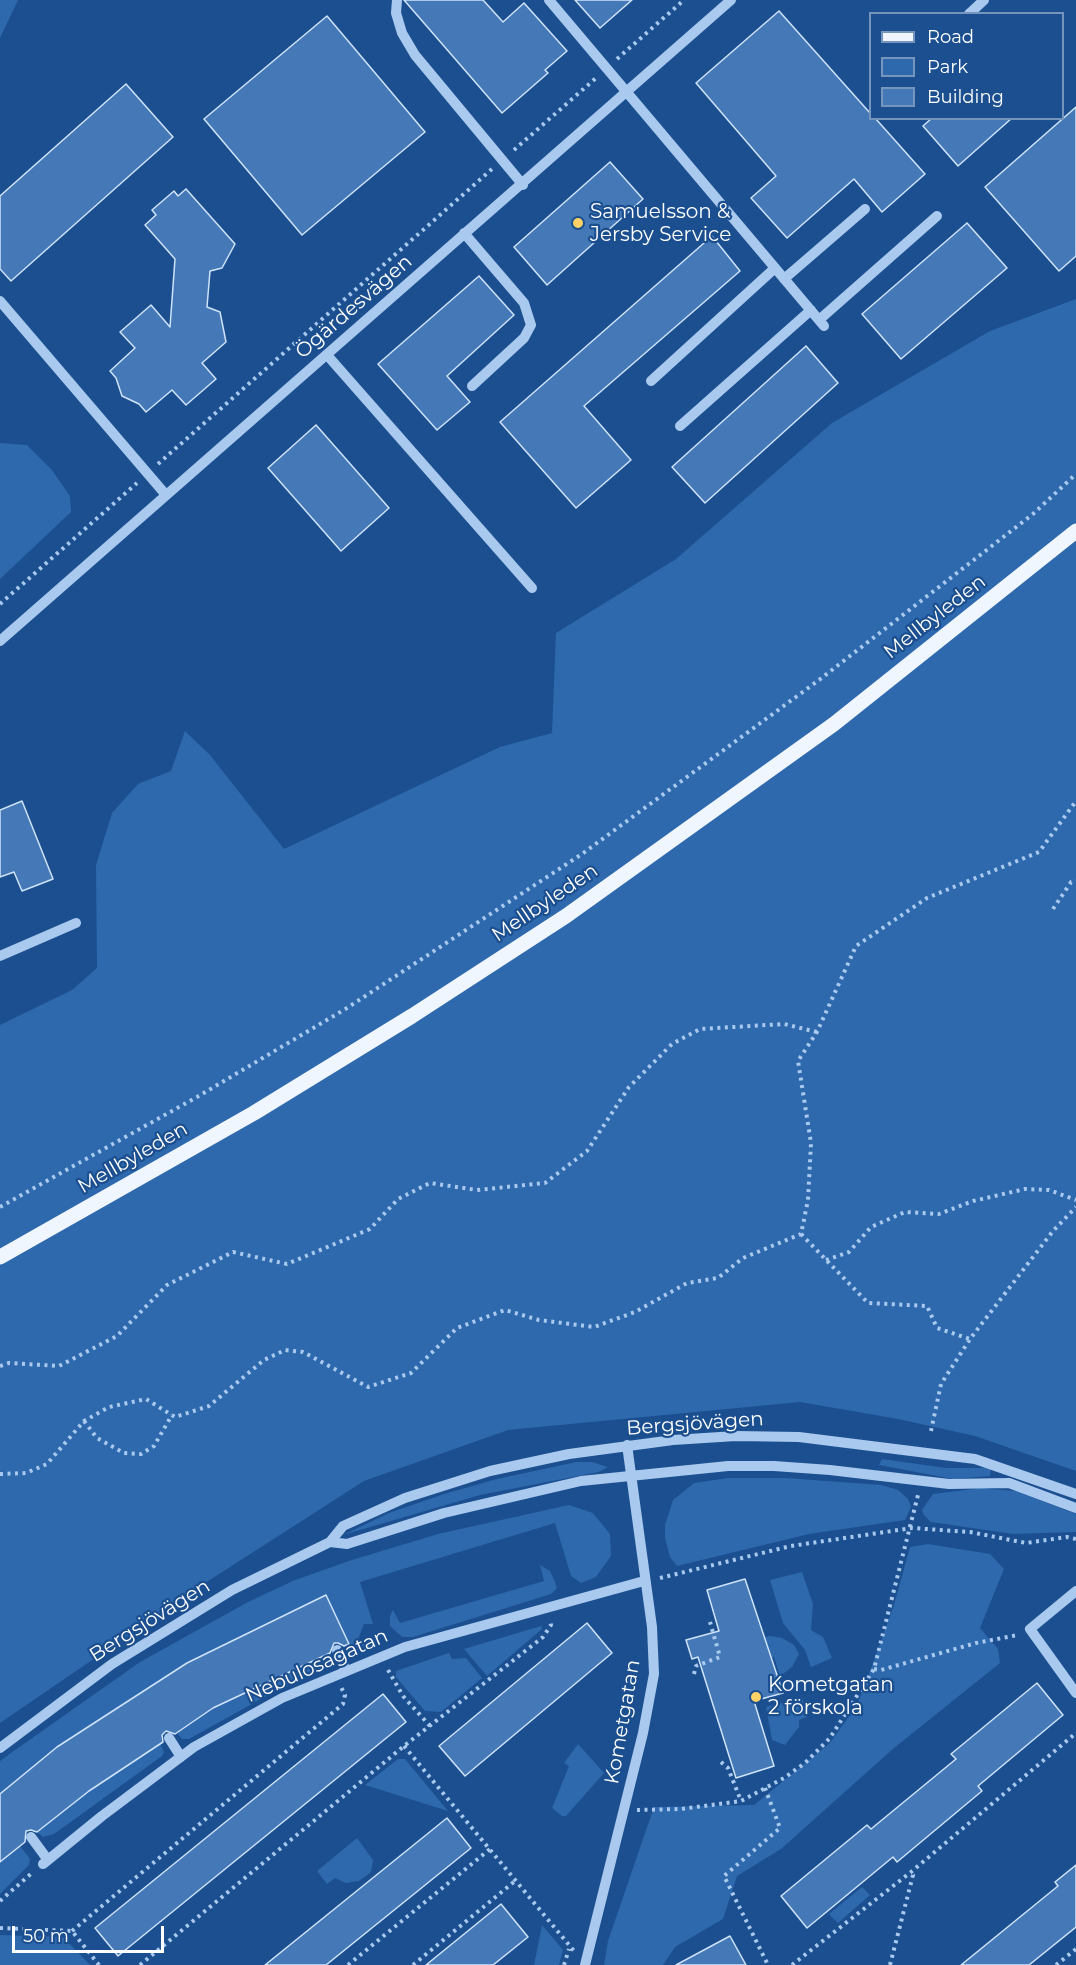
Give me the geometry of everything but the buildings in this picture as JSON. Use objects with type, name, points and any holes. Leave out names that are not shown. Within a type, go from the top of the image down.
[{"type":"main road","name":"Mellbyleden","points":[[0,1257],[273,1102],[566,916],[834,724],[1076,531]]},
{"type":"street","points":[[397,0],[396,13],[402,33],[415,55],[523,185]]},
{"type":"street","points":[[549,0],[625,93],[822,323],[937,216]]},
{"type":"street","name":"Ögärdesvägen","points":[[0,641],[464,233],[523,185],[731,0]]},
{"type":"street","points":[[971,12],[984,0]]},
{"type":"street","points":[[784,279],[865,209]]},
{"type":"street","points":[[464,233],[524,303],[531,325],[524,338],[472,386]]},
{"type":"street","points":[[651,381],[775,268]]},
{"type":"street","points":[[0,300],[166,495]]},
{"type":"street","points":[[680,426],[811,310]]},
{"type":"street","points":[[327,355],[532,588]]},
{"type":"street","points":[[0,956],[76,923]]},
{"type":"street","name":"Bergsjövägen","points":[[0,1748],[112,1664],[232,1590],[330,1542],[343,1526],[405,1498],[490,1471],[569,1454],[627,1445],[736,1436],[799,1437],[975,1459],[1076,1494]]},
{"type":"street","name":"Kometgatan","points":[[586,1962],[625,1809],[654,1674],[652,1627],[644,1581],[634,1476],[627,1445]]},
{"type":"street","name":"Bergsjövägen","points":[[330,1542],[347,1544],[444,1513],[534,1490],[581,1481],[728,1466],[774,1466],[949,1484],[1009,1483],[1076,1508]]},
{"type":"street","name":"Nebulosagatan","points":[[46,1862],[181,1757],[282,1698],[405,1647],[644,1581]]},
{"type":"street","points":[[1076,1591],[1030,1629],[1076,1693]]},
{"type":"street","points":[[337,1650],[341,1673]]},
{"type":"street","points":[[168,1738],[181,1757]]},
{"type":"street","points":[[31,1837],[46,1862]]},
{"type":"path","points":[[0,604],[684,0]]},
{"type":"path","points":[[0,1207],[197,1097],[347,1008],[582,854],[819,680],[1033,514],[1076,474]]},
{"type":"path","points":[[801,1234],[808,1200],[811,1143],[798,1061],[817,1032],[856,946],[927,898],[1039,852],[1076,801]]},
{"type":"path","points":[[1053,909],[1071,882],[1076,880]]},
{"type":"path","points":[[0,1366],[9,1363],[60,1366],[117,1335],[167,1285],[233,1252],[287,1264],[370,1229],[398,1199],[430,1183],[477,1190],[545,1183],[587,1151],[629,1087],[672,1044],[700,1029],[784,1024],[817,1032]]},
{"type":"path","points":[[826,1260],[849,1252],[871,1227],[905,1212],[939,1214],[973,1201],[1025,1189],[1049,1190],[1076,1200]]},
{"type":"path","points":[[931,1431],[941,1384],[970,1339],[1053,1231],[1076,1207]]},
{"type":"path","points":[[801,1234],[868,1303],[927,1306],[937,1328],[970,1339]]},
{"type":"path","points":[[0,1474],[26,1473],[47,1464],[84,1421],[110,1407],[146,1399],[175,1417],[209,1406],[264,1360],[285,1350],[303,1352],[368,1387],[411,1374],[457,1328],[505,1310],[539,1320],[594,1327],[635,1312],[687,1283],[718,1278],[743,1258],[801,1234]]},
{"type":"path","points":[[84,1421],[97,1438],[124,1453],[141,1454],[154,1446],[172,1415]]},
{"type":"path","points":[[625,1809],[647,1811],[681,1809],[741,1801],[805,1763],[830,1738],[874,1669],[880,1634],[912,1528],[918,1495]]},
{"type":"path","points":[[644,1581],[791,1546],[912,1528],[970,1532],[1026,1543],[1076,1539]]},
{"type":"path","points":[[140,1965],[404,1746],[543,1637],[551,1625],[548,1606]]},
{"type":"path","points":[[694,1674],[696,1666],[720,1657],[710,1622]]},
{"type":"path","points":[[874,1669],[881,1670],[1030,1629]]},
{"type":"path","points":[[405,1647],[386,1672],[430,1726]]},
{"type":"path","points":[[0,1928],[72,1931],[343,1704],[345,1695],[341,1673]]},
{"type":"path","points":[[792,1965],[911,1872],[1076,1733]]},
{"type":"path","points":[[404,1746],[569,1949],[586,1962]]},
{"type":"path","points":[[721,1762],[728,1768],[741,1801]]},
{"type":"path","points":[[765,1788],[780,1828],[724,1876],[768,1965]]},
{"type":"path","points":[[348,1965],[490,1849]]},
{"type":"path","points":[[0,1901],[46,1862]]},
{"type":"path","points":[[890,1965],[913,1875],[911,1872]]},
{"type":"path","points":[[413,1965],[515,1881]]},
{"type":"path","points":[[72,1931],[99,1965]]},
{"type":"path","points":[[564,1965],[569,1949]]},
{"type":"path","points":[[1056,1965],[1076,1949]]},
{"type":"green space","points":[[0,0],[18,0],[0,38]]},
{"type":"green space","points":[[1076,299],[1076,1471],[975,1436],[898,1419],[800,1402],[508,1430],[364,1481],[202,1585],[0,1723],[0,1025],[72,990],[97,968],[96,865],[112,813],[138,784],[171,771],[185,731],[210,755],[284,849],[500,747],[552,733],[556,633],[676,559],[832,423],[990,331]]},
{"type":"green space","points":[[0,443],[27,445],[52,470],[70,496],[71,512],[0,579]]},
{"type":"green space","points":[[882,1459],[946,1468],[991,1468],[990,1476],[953,1479],[879,1465]]},
{"type":"green space","points":[[576,1462],[592,1462],[608,1467],[599,1472],[480,1495],[343,1535],[389,1513],[444,1494],[497,1479]]},
{"type":"green space","points":[[728,1478],[786,1478],[881,1485],[898,1490],[908,1499],[911,1507],[905,1520],[809,1534],[677,1566],[670,1557],[665,1538],[665,1525],[673,1500],[694,1483]]},
{"type":"green space","points":[[981,1488],[1016,1491],[1076,1514],[1076,1532],[1013,1534],[931,1522],[924,1515],[922,1510],[933,1494]]},
{"type":"green space","points":[[569,1505],[593,1513],[610,1534],[611,1556],[596,1577],[581,1583],[571,1576],[555,1523],[360,1582],[373,1624],[364,1624],[358,1639],[364,1642],[364,1651],[357,1652],[349,1644],[326,1596],[187,1663],[57,1747],[0,1794],[0,1761],[140,1662],[248,1602],[295,1580],[438,1534]]},
{"type":"green space","points":[[928,1544],[990,1554],[1004,1569],[980,1628],[998,1649],[1000,1663],[894,1748],[781,1849],[737,1876],[723,1919],[675,1947],[663,1965],[604,1965],[608,1941],[654,1807],[754,1805],[830,1743],[857,1705],[894,1605],[910,1547]]},
{"type":"green space","points":[[540,1565],[550,1571],[555,1582],[557,1588],[551,1594],[413,1637],[402,1637],[390,1626],[390,1616],[393,1610],[400,1623],[544,1581]]},
{"type":"green space","points":[[802,1572],[813,1604],[811,1630],[823,1637],[832,1658],[811,1667],[805,1650],[783,1623],[770,1580]]},
{"type":"green space","points":[[541,1626],[542,1629],[487,1676],[464,1649]]},
{"type":"green space","points":[[765,1637],[782,1638],[794,1645],[799,1654],[792,1667],[780,1676],[774,1657],[771,1658]]},
{"type":"green space","points":[[331,1653],[332,1660],[329,1666],[277,1690],[189,1739],[182,1739],[177,1733],[213,1708]]},
{"type":"green space","points":[[449,1653],[452,1659],[466,1658],[482,1678],[441,1712],[425,1711],[396,1677],[396,1671]]},
{"type":"green space","points":[[802,1697],[807,1717],[799,1720],[799,1727],[785,1745],[772,1740],[766,1707]]},
{"type":"green space","points":[[160,1744],[164,1752],[162,1756],[54,1834],[43,1837],[37,1832],[89,1791]]},
{"type":"green space","points":[[578,1744],[604,1773],[566,1816],[562,1816],[552,1808],[569,1766],[564,1763]]},
{"type":"green space","points":[[398,1759],[405,1759],[448,1811],[365,1785]]},
{"type":"green space","points":[[357,1838],[373,1860],[371,1872],[359,1881],[346,1883],[335,1878],[327,1884],[317,1871]]},
{"type":"green space","points":[[20,1846],[30,1859],[29,1865],[0,1894],[0,1862]]},
{"type":"green space","points":[[862,1887],[870,1895],[838,1923],[829,1914]]},
{"type":"green space","points":[[542,1925],[563,1950],[559,1965],[534,1965]]},
{"type":"green space","points":[[0,1935],[63,1937],[90,1965],[0,1965]]},
{"type":"place","name":"Samuelsson & Jersby Service","points":[[578,223]]},
{"type":"place","name":"Kometgatan 2 förskola","points":[[756,1697]]}]
